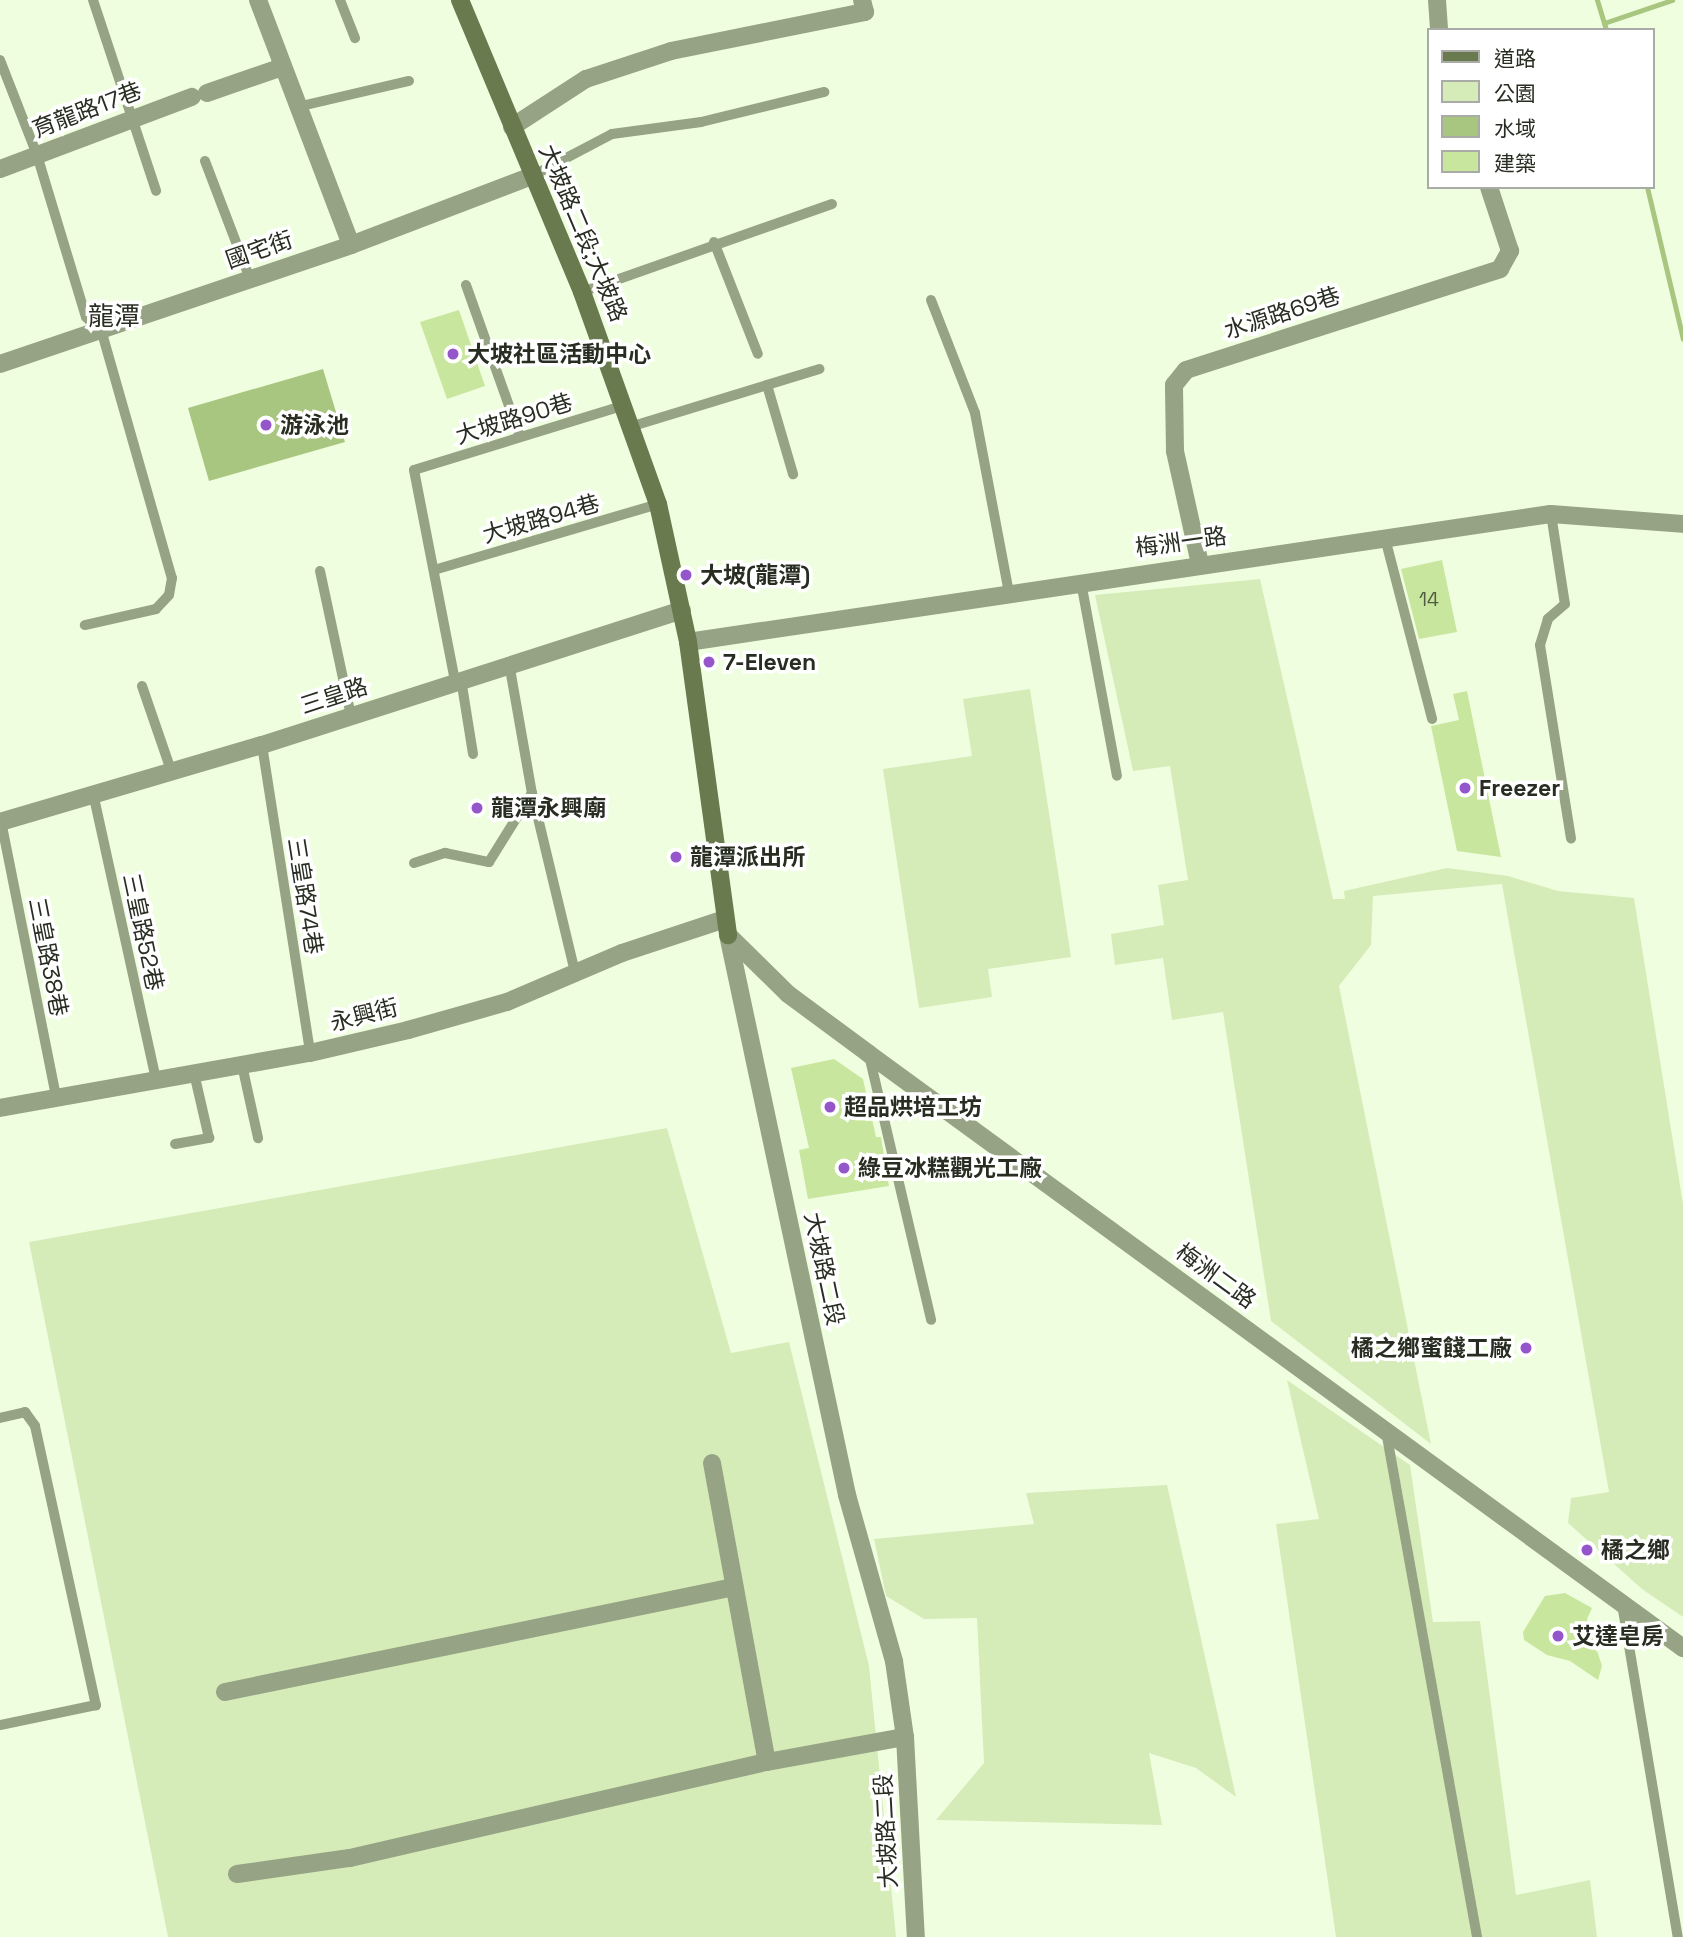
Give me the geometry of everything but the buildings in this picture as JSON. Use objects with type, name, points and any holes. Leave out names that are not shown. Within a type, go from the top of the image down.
[{"type":"main road","name":"大坡路二段;大坡路","points":[[460,0],[582,292],[626,405],[659,504],[682,610]]},
{"type":"main road","name":"大坡路二段","points":[[682,610],[726,927]]},
{"type":"street","points":[[258,0],[351,245]]},
{"type":"street","points":[[512,127],[586,79],[671,51],[865,12],[862,0]]},
{"type":"street","points":[[1437,0],[1439,28]]},
{"type":"street","name":"育龍路17巷","points":[[0,169],[133,118],[282,67]]},
{"type":"street","name":"國宅街","points":[[0,364],[102,333],[351,245],[532,176]]},
{"type":"street","name":"水源路69巷","points":[[1200,564],[1175,451],[1174,385],[1186,370],[1506,266],[1510,251],[1490,189]]},
{"type":"street","name":"梅洲一路","points":[[688,642],[1551,514],[1683,524]]},
{"type":"street","name":"三皇路","points":[[1,821],[262,745],[509,662],[682,610]]},
{"type":"street","name":"永興街","points":[[0,1108],[310,1053],[507,1002],[576,976],[622,953],[726,927]]},
{"type":"street","name":"梅洲二路","points":[[726,927],[788,994],[1683,1648]]},
{"type":"street","name":"大坡路二段","points":[[726,927],[847,1495],[894,1661],[905,1737],[916,1937]]},
{"type":"street","points":[[712,1464],[767,1762]]},
{"type":"street","points":[[225,1692],[734,1587]]},
{"type":"street","points":[[237,1874],[350,1858],[767,1762],[905,1737]]},
{"type":"lane","points":[[93,0],[156,191]]},
{"type":"lane","points":[[340,0],[355,38]]},
{"type":"lane","points":[[0,60],[37,155],[86,317],[102,333],[172,578],[169,595],[156,609],[85,625]]},
{"type":"lane","points":[[298,107],[409,81]]},
{"type":"lane","points":[[532,176],[612,134],[701,122],[824,92]]},
{"type":"lane","points":[[205,161],[250,279]]},
{"type":"lane","points":[[582,292],[714,242],[832,204]]},
{"type":"lane","points":[[714,242],[758,354]]},
{"type":"lane","points":[[466,285],[520,438]]},
{"type":"lane","points":[[931,300],[975,413],[1009,593]]},
{"type":"lane","points":[[633,426],[818,369]]},
{"type":"lane","points":[[767,385],[793,474]]},
{"type":"lane","name":"大坡路90巷","points":[[434,570],[414,470],[626,405]]},
{"type":"lane","name":"大坡路94巷","points":[[434,570],[659,504]]},
{"type":"lane","points":[[1551,514],[1564,604],[1548,619],[1539,645],[1571,839]]},
{"type":"lane","points":[[1385,538],[1432,719]]},
{"type":"lane","points":[[434,570],[473,754]]},
{"type":"lane","points":[[320,571],[351,716]]},
{"type":"lane","points":[[1081,582],[1117,776]]},
{"type":"lane","points":[[509,662],[532,793],[576,976]]},
{"type":"lane","points":[[142,686],[172,770]]},
{"type":"lane","name":"三皇路74巷","points":[[262,745],[310,1053]]},
{"type":"lane","name":"三皇路52巷","points":[[93,793],[156,1080]]},
{"type":"lane","points":[[414,863],[445,853],[489,862],[532,793]]},
{"type":"lane","name":"三皇路38巷","points":[[1,821],[57,1100]]},
{"type":"lane","points":[[869,1054],[931,1320]]},
{"type":"lane","points":[[243,1065],[258,1138]]},
{"type":"lane","points":[[175,1144],[209,1138],[194,1073]]},
{"type":"lane","points":[[0,1418],[25,1412],[35,1426],[96,1705],[0,1725]]},
{"type":"lane","points":[[1386,1431],[1477,1937]]},
{"type":"lane","points":[[1621,1604],[1678,1937]]},
{"type":"green space","points":[[1260,579],[1333,899],[1345,899],[1344,891],[1447,868],[1508,876],[1558,891],[1634,898],[1683,1204],[1683,1617],[1642,1589],[1568,1523],[1571,1498],[1609,1492],[1502,884],[1373,896],[1371,945],[1339,986],[1431,1444],[1271,1321],[1223,1012],[1172,1020],[1163,958],[1115,965],[1111,934],[1164,925],[1158,885],[1188,880],[1170,766],[1133,771],[1095,595]]},
{"type":"green space","points":[[1030,689],[1071,957],[988,969],[992,997],[919,1008],[883,769],[972,756],[963,699]]},
{"type":"green space","points":[[667,1128],[731,1353],[789,1342],[869,1666],[896,1937],[168,1937],[29,1242]]},
{"type":"green space","points":[[1287,1380],[1410,1465],[1433,1622],[1480,1621],[1516,1895],[1590,1880],[1597,1937],[1336,1937],[1276,1524],[1319,1519]]},
{"type":"green space","points":[[1167,1485],[1236,1797],[1196,1768],[1149,1753],[1162,1825],[936,1820],[984,1763],[977,1618],[924,1619],[886,1596],[874,1539],[1034,1524],[1026,1493]]},
{"type":"water","name":"游泳池","points":[[323,369],[345,442],[209,481],[188,408]]},
{"type":"waterway","points":[[1597,0],[1605,28]]},
{"type":"waterway","points":[[1604,23],[1672,0]]},
{"type":"waterway","points":[[1647,189],[1683,339]]},
{"type":"place","name":"大坡社區活動中心","points":[[453,354]]},
{"type":"place","name":"游泳池","points":[[266,425]]},
{"type":"place","name":"大坡(龍潭)","points":[[686,575]]},
{"type":"place","name":"7-Eleven","points":[[709,662]]},
{"type":"place","name":"Freezer","points":[[1465,788]]},
{"type":"place","name":"龍潭永興廟","points":[[477,808]]},
{"type":"place","name":"龍潭派出所","points":[[676,857]]},
{"type":"place","name":"超品烘培工坊","points":[[830,1107]]},
{"type":"place","name":"綠豆冰糕觀光工廠","points":[[844,1168]]},
{"type":"place","name":"橘之鄉蜜餞工廠","points":[[1526,1348]]},
{"type":"place","name":"橘之鄉","points":[[1587,1550]]},
{"type":"place","name":"艾達皂房","points":[[1558,1636]]},
{"type":"district","name":"龍潭","points":[[114,317]]}]
